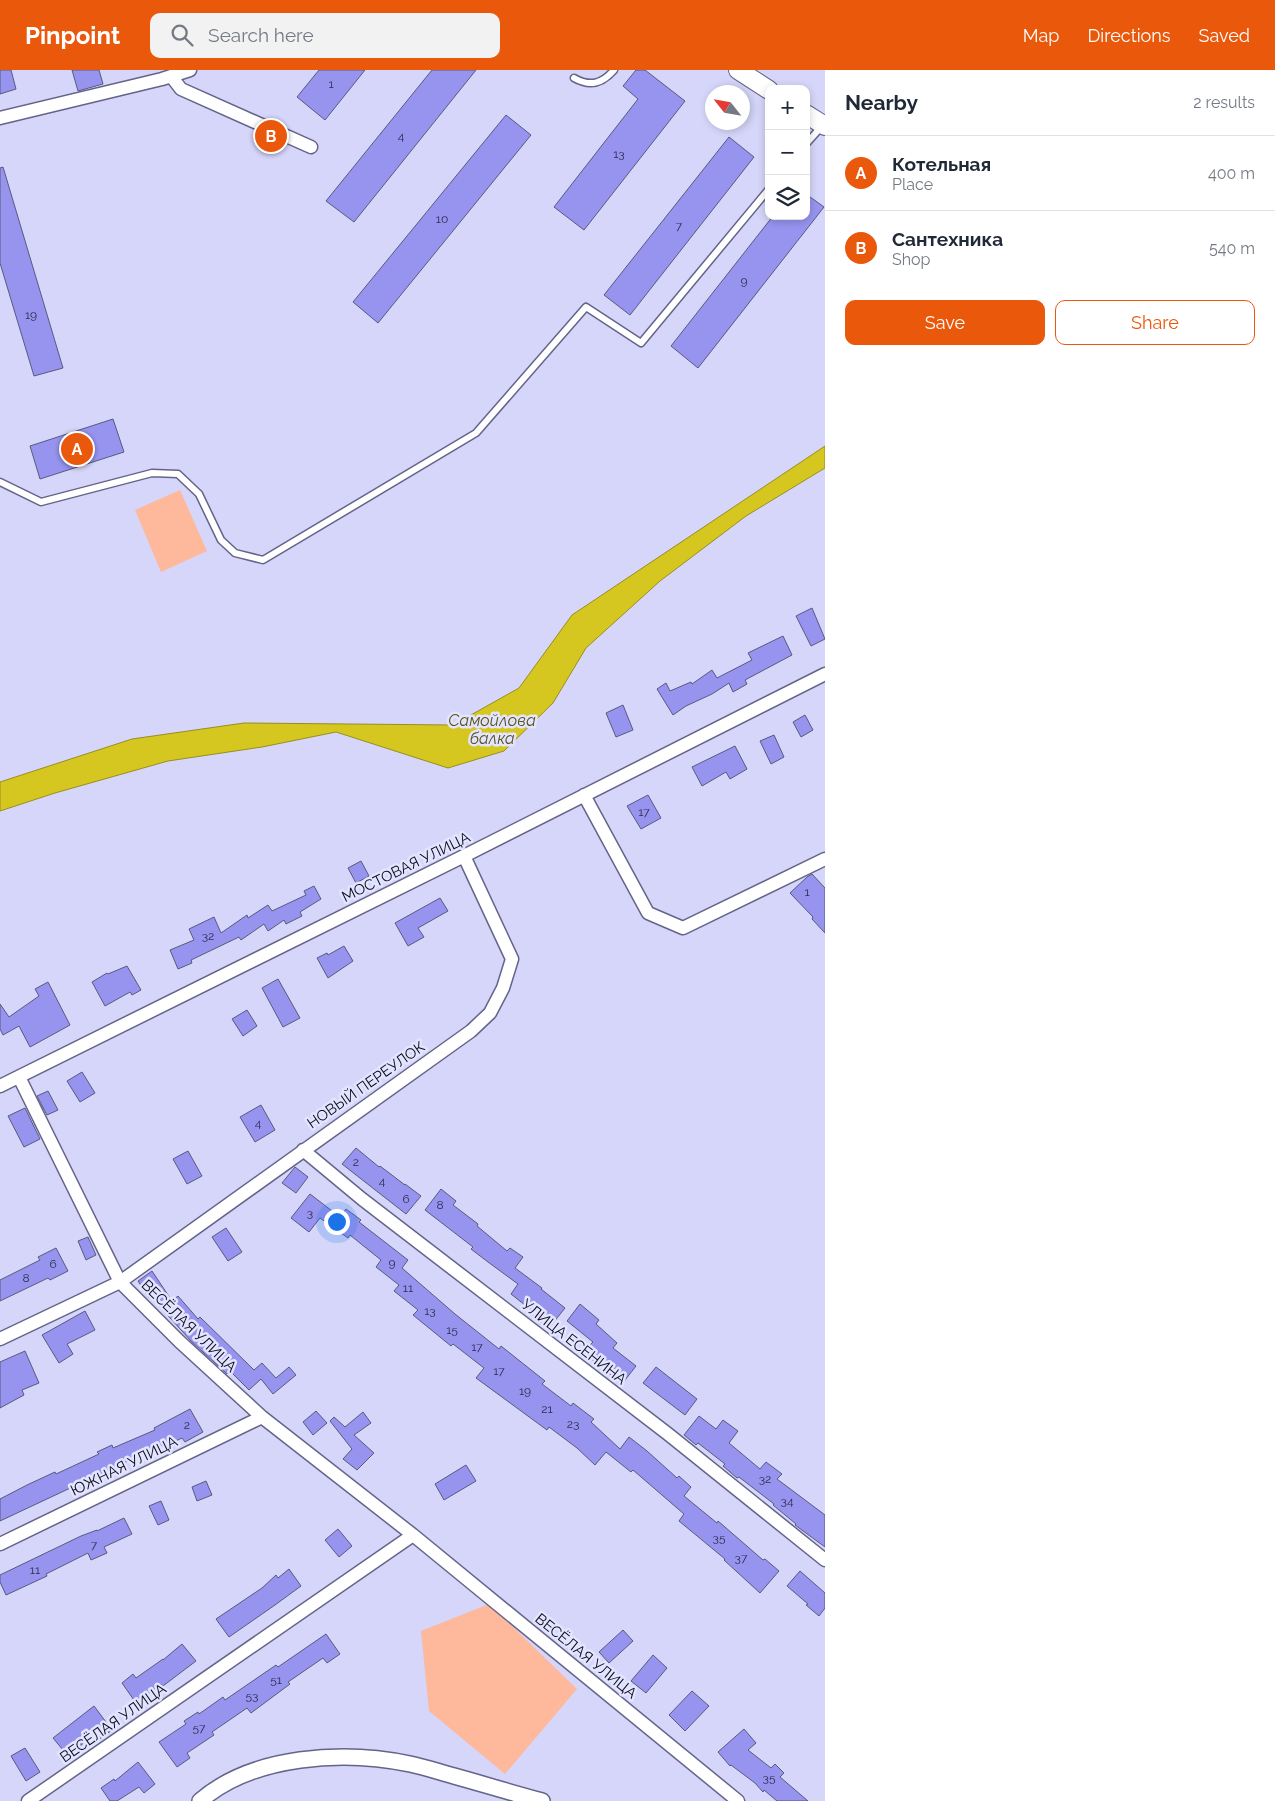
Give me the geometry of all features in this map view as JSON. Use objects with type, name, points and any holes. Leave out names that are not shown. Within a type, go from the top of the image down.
[{"type":"main road","points":[[738,70],[765,87]]},
{"type":"main road","points":[[810,117],[824,126]]},
{"type":"street","points":[[0,118],[190,70]]},
{"type":"street","points":[[171,76],[181,89],[311,147]]},
{"type":"street","name":"МОСТОВАЯ УЛИЦА","points":[[0,1086],[464,856],[825,674]]},
{"type":"street","points":[[584,795],[648,913],[683,928],[825,859]]},
{"type":"street","name":"НОВЫЙ ПЕРЕУЛОК","points":[[0,1339],[120,1282],[471,1031],[490,1013],[503,988],[512,959],[464,856]]},
{"type":"street","name":"ВЕСЁЛАЯ УЛИЦА","points":[[20,1077],[120,1282],[179,1341],[262,1417],[414,1535],[738,1801]]},
{"type":"street","name":"УЛИЦА ЕСЕНИНА","points":[[303,1150],[362,1200],[668,1434],[825,1560]]},
{"type":"street","name":"ЮЖНАЯ УЛИЦА","points":[[0,1544],[262,1417]]},
{"type":"street","name":"ВЕСЁЛАЯ УЛИЦА","points":[[28,1801],[414,1535]]},
{"type":"street","points":[[200,1801],[213,1790],[256,1769],[294,1760],[336,1758],[376,1759],[410,1764],[542,1801]]},
{"type":"lane","points":[[574,78],[582,83],[594,84],[611,74],[614,70]]},
{"type":"lane","points":[[810,140],[824,126]]},
{"type":"lane","points":[[0,482],[41,502],[152,473],[178,474],[199,494],[221,540],[235,553],[263,560],[476,433],[586,307],[641,343],[765,194]]},
{"type":"shaded area","points":[[180,490],[207,551],[161,572],[135,510]]},
{"type":"shaded area","points":[[489,1604],[577,1689],[505,1774],[429,1711],[421,1631]]},
{"type":"water","name":"Самойлова балка","points":[[825,446],[825,468],[746,516],[660,581],[586,648],[553,703],[504,751],[448,768],[336,732],[262,747],[168,761],[55,793],[0,811],[0,782],[132,739],[244,723],[453,725],[519,688],[572,615]]},
{"type":"building","points":[[0,70],[11,70],[16,89],[0,94]]},
{"type":"building","points":[[72,70],[99,70],[103,84],[78,91]]},
{"type":"building","points":[[319,70],[365,70],[325,120],[297,97]]},
{"type":"building","points":[[432,70],[476,70],[354,222],[326,201]]},
{"type":"building","points":[[636,70],[645,70],[685,101],[584,230],[554,207],[638,99],[623,86]]},
{"type":"building","points":[[506,115],[531,135],[378,323],[353,302]]},
{"type":"building","points":[[729,137],[754,157],[630,315],[604,295]]},
{"type":"building","points":[[3,167],[63,368],[34,376],[0,263],[0,168]]},
{"type":"building","points":[[810,197],[824,207],[698,368],[671,346],[770,220],[810,220]]},
{"type":"building","points":[[113,419],[124,452],[40,479],[30,446]]},
{"type":"building","points":[[812,608],[825,639],[811,646],[796,616]]},
{"type":"building","points":[[783,636],[792,655],[745,680],[747,684],[733,692],[729,683],[673,715],[657,689],[666,683],[670,691],[691,682],[692,684],[712,670],[717,678],[752,660],[748,653]]},
{"type":"building","points":[[623,705],[633,730],[616,737],[606,713]]},
{"type":"building","points":[[805,715],[813,730],[801,737],[793,722]]},
{"type":"building","points":[[774,735],[784,757],[771,764],[760,741]]},
{"type":"building","points":[[735,746],[747,769],[730,779],[726,772],[702,786],[692,767]]},
{"type":"building","points":[[648,795],[661,818],[641,829],[627,806]]},
{"type":"building","points":[[361,861],[369,876],[356,883],[348,868]]},
{"type":"building","points":[[812,874],[825,888],[825,933],[812,919],[813,917],[790,893]]},
{"type":"building","points":[[314,886],[321,899],[300,912],[302,916],[286,924],[284,920],[268,931],[264,924],[241,940],[239,937],[191,960],[192,963],[178,969],[170,950],[194,940],[189,929],[214,917],[221,933],[247,915],[248,918],[268,905],[272,911],[306,895],[304,891]]},
{"type":"building","points":[[440,898],[448,911],[418,928],[424,937],[408,946],[395,923]]},
{"type":"building","points":[[344,946],[353,961],[328,978],[317,958],[327,953],[328,955]]},
{"type":"building","points":[[127,966],[141,990],[132,995],[130,992],[105,1006],[92,982],[107,973]]},
{"type":"building","points":[[278,979],[300,1018],[283,1027],[262,988]]},
{"type":"building","points":[[48,982],[70,1025],[30,1047],[19,1026],[3,1035],[0,1029],[0,1004],[9,1017],[39,996],[35,989]]},
{"type":"building","points":[[247,1010],[257,1026],[243,1036],[232,1019]]},
{"type":"building","points":[[82,1072],[95,1093],[80,1102],[67,1081]]},
{"type":"building","points":[[48,1091],[58,1110],[47,1115],[37,1096]]},
{"type":"building","points":[[261,1105],[275,1130],[255,1142],[240,1117]]},
{"type":"building","points":[[25,1108],[40,1139],[24,1147],[8,1116]]},
{"type":"building","points":[[356,1148],[379,1167],[421,1196],[406,1214],[342,1164]]},
{"type":"building","points":[[188,1151],[202,1176],[187,1184],[173,1159]]},
{"type":"building","points":[[295,1167],[308,1177],[296,1193],[282,1183]]},
{"type":"building","points":[[441,1189],[456,1201],[453,1205],[478,1224],[477,1226],[507,1251],[510,1248],[523,1257],[515,1268],[565,1308],[549,1328],[533,1316],[535,1313],[511,1294],[518,1284],[471,1249],[473,1247],[425,1210]]},
{"type":"building","points":[[310,1194],[340,1217],[346,1209],[361,1220],[359,1222],[408,1260],[402,1268],[455,1314],[499,1349],[501,1346],[545,1381],[542,1384],[571,1406],[573,1403],[594,1419],[591,1422],[620,1449],[629,1437],[677,1478],[679,1476],[691,1487],[684,1496],[779,1571],[760,1593],[725,1559],[679,1521],[684,1514],[633,1470],[631,1472],[606,1452],[595,1465],[577,1448],[549,1427],[547,1430],[476,1378],[484,1368],[453,1344],[451,1346],[413,1315],[418,1310],[394,1291],[399,1285],[376,1267],[381,1260],[350,1235],[348,1238],[320,1218],[309,1232],[291,1218]]},
{"type":"building","points":[[226,1228],[242,1252],[228,1261],[212,1237]]},
{"type":"building","points":[[88,1237],[96,1255],[86,1260],[78,1241]]},
{"type":"building","points":[[56,1248],[68,1271],[50,1280],[48,1278],[0,1301],[0,1280],[40,1260],[38,1257]]},
{"type":"building","points":[[152,1271],[172,1301],[178,1296],[198,1319],[200,1317],[254,1370],[262,1363],[276,1378],[289,1367],[296,1375],[273,1394],[261,1379],[249,1390],[230,1371],[227,1374],[191,1341],[151,1297],[149,1298],[138,1281]]},
{"type":"building","points":[[580,1304],[599,1320],[596,1324],[617,1343],[613,1348],[636,1366],[622,1384],[583,1352],[593,1342],[567,1321]]},
{"type":"building","points":[[85,1311],[95,1330],[67,1344],[73,1354],[59,1363],[42,1335]]},
{"type":"building","points":[[25,1351],[39,1383],[22,1390],[24,1395],[0,1408],[0,1362]]},
{"type":"building","points":[[656,1367],[697,1399],[685,1415],[643,1383]]},
{"type":"building","points":[[190,1409],[203,1432],[185,1442],[182,1438],[163,1447],[162,1445],[0,1521],[0,1499],[55,1472],[56,1474],[99,1454],[97,1452],[112,1445],[113,1448],[155,1430],[154,1428]]},
{"type":"building","points":[[316,1411],[327,1423],[313,1435],[303,1422]]},
{"type":"building","points":[[363,1412],[371,1423],[354,1435],[374,1453],[357,1470],[343,1459],[352,1449],[330,1421],[334,1417],[345,1427]]},
{"type":"building","points":[[699,1416],[716,1429],[723,1420],[738,1431],[729,1443],[760,1469],[766,1462],[782,1474],[777,1479],[825,1515],[825,1547],[795,1525],[774,1504],[739,1477],[737,1478],[723,1466],[725,1464],[698,1443],[696,1445],[684,1435]]},
{"type":"building","points":[[466,1465],[476,1481],[444,1500],[435,1484]]},
{"type":"building","points":[[206,1481],[212,1495],[197,1501],[192,1487]]},
{"type":"building","points":[[161,1501],[169,1520],[158,1525],[149,1506]]},
{"type":"building","points":[[124,1518],[132,1534],[104,1547],[107,1553],[91,1560],[88,1553],[46,1574],[47,1576],[6,1595],[0,1582],[0,1575],[81,1536],[97,1531]]},
{"type":"building","points":[[338,1529],[352,1546],[339,1557],[325,1540]]},
{"type":"building","points":[[289,1569],[301,1586],[229,1637],[216,1619],[262,1588],[276,1575],[278,1578]]},
{"type":"building","points":[[800,1571],[825,1593],[825,1608],[819,1616],[787,1586]]},
{"type":"building","points":[[623,1630],[633,1641],[609,1663],[599,1652]]},
{"type":"building","points":[[326,1634],[340,1654],[327,1663],[323,1658],[288,1682],[290,1684],[251,1713],[247,1708],[212,1732],[214,1735],[187,1753],[190,1758],[177,1767],[159,1742],[186,1724],[184,1721],[198,1712],[199,1714],[223,1697],[225,1700]]},
{"type":"building","points":[[182,1644],[196,1661],[163,1686],[161,1684],[136,1703],[122,1683],[133,1674],[136,1678],[163,1660]]},
{"type":"building","points":[[653,1655],[667,1668],[646,1693],[631,1681]]},
{"type":"building","points":[[692,1691],[709,1706],[685,1731],[669,1715]]},
{"type":"building","points":[[94,1706],[112,1730],[90,1746],[86,1741],[68,1756],[53,1738]]},
{"type":"building","points":[[744,1729],[756,1743],[748,1750],[771,1768],[775,1764],[784,1773],[780,1777],[808,1801],[777,1801],[730,1766],[718,1752]]},
{"type":"building","points":[[25,1748],[40,1772],[26,1781],[11,1756]]},
{"type":"building","points":[[138,1762],[155,1784],[144,1793],[139,1787],[117,1801],[110,1801],[101,1788],[114,1779],[115,1781]]},
{"type":"place","name":"Сантехника","points":[[271,136]]},
{"type":"place","name":"Котельная","points":[[77,449]]}]
